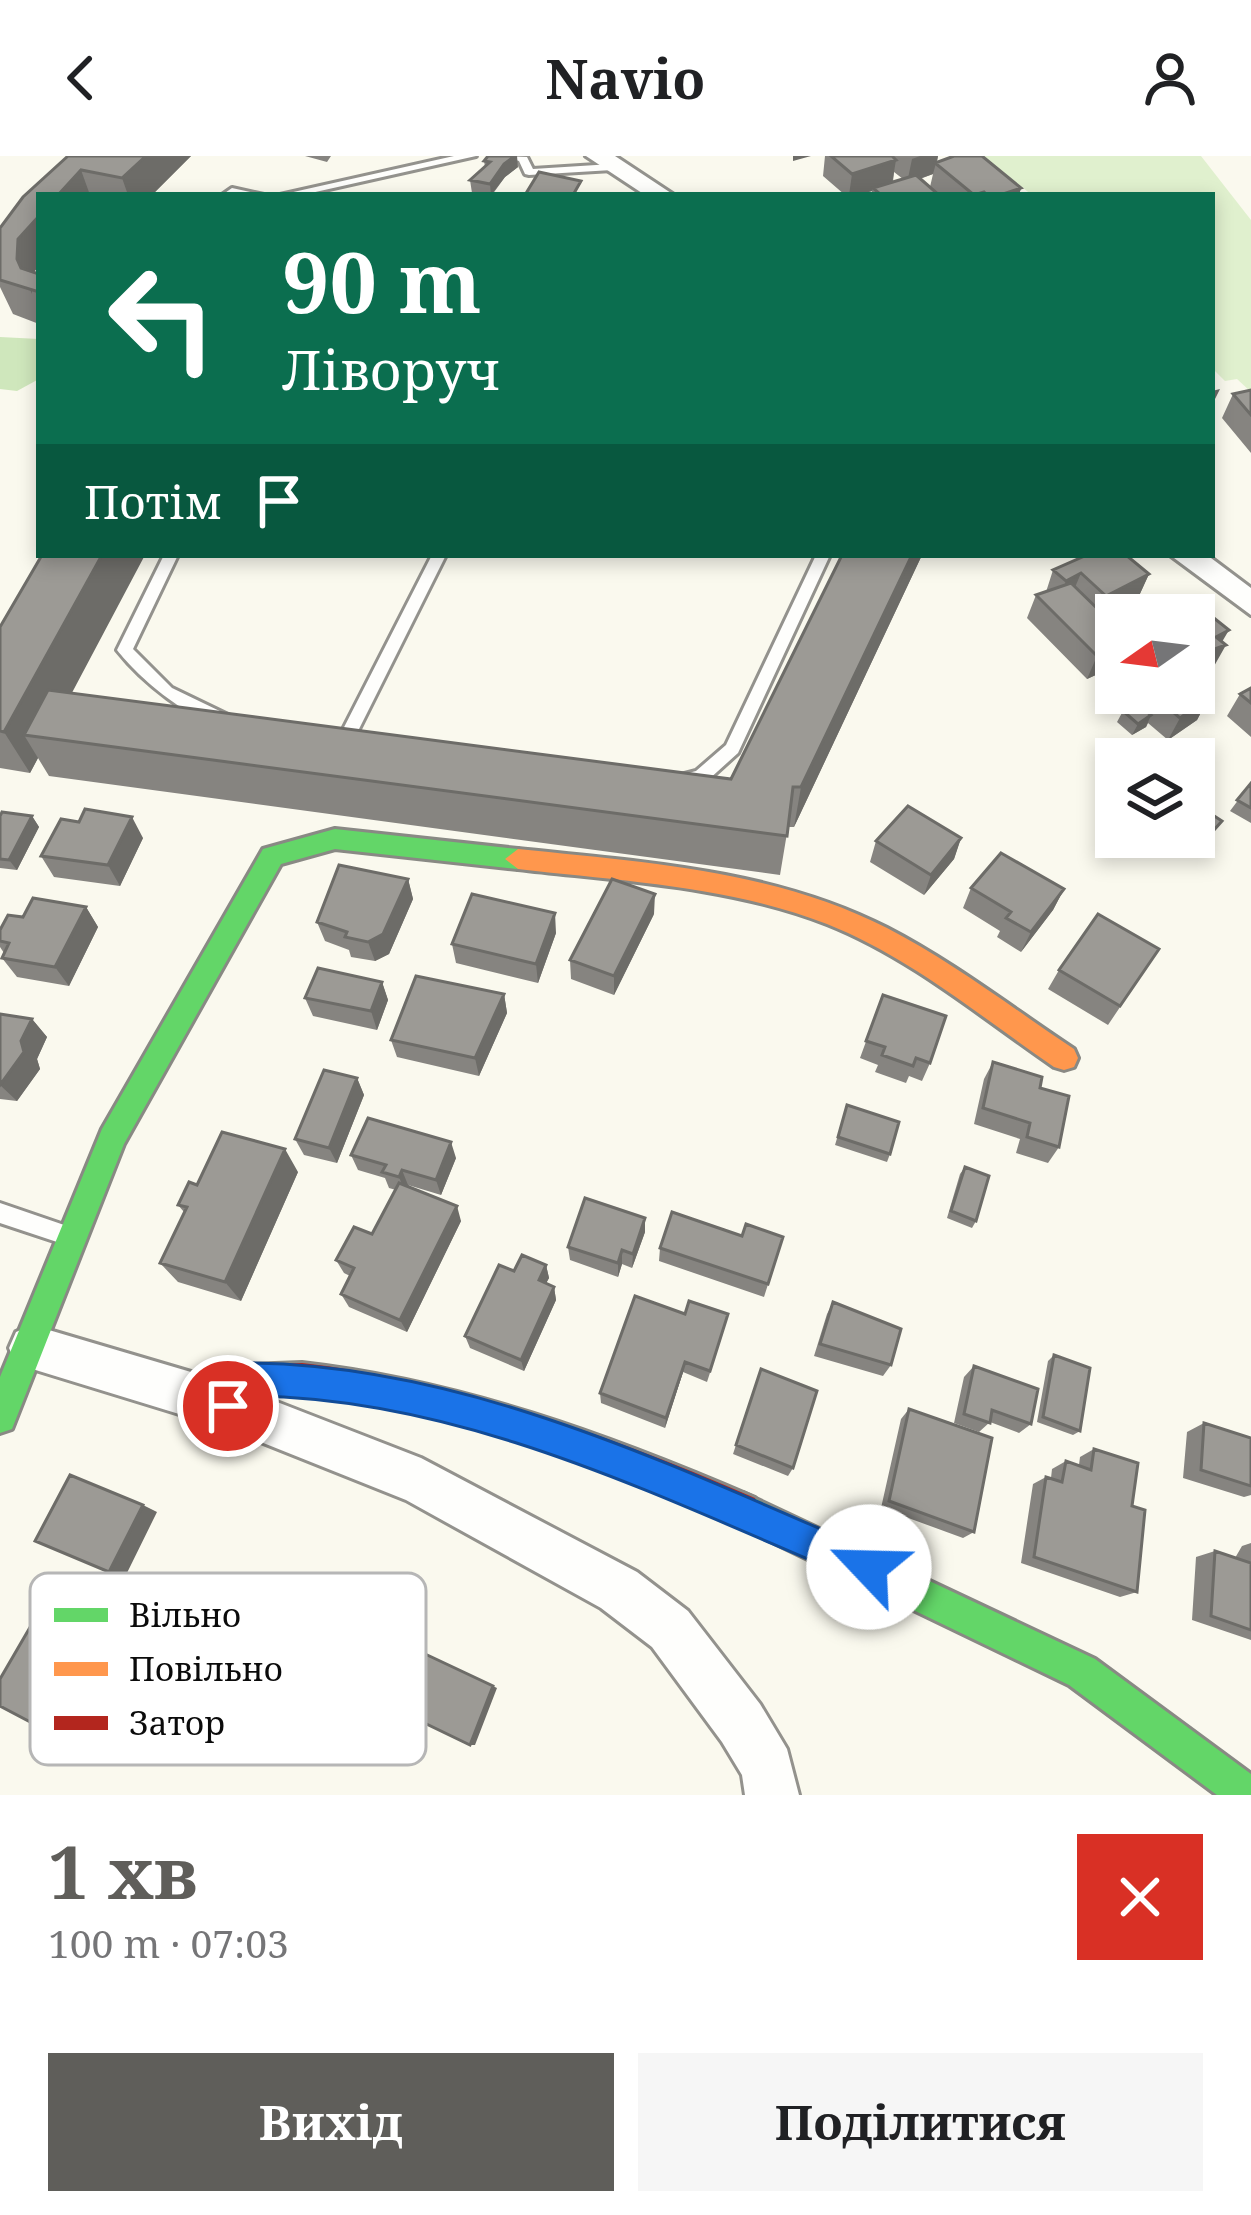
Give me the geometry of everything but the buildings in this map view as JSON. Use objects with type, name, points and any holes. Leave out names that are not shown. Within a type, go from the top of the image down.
[{"type":"street","points":[[606,161],[651,192]]},
{"type":"street","points":[[1190,558],[1251,604]]},
{"type":"street","points":[[0,1417],[32,1348],[68,1236],[163,1043],[272,856],[335,839],[617,871],[796,902],[878,935],[1064,1058]]},
{"type":"street","points":[[32,1348],[206,1399],[421,1482],[619,1590],[670,1629],[741,1723],[768,1768],[772,1795]]},
{"type":"street","points":[[206,1399],[243,1380],[300,1380],[415,1396],[564,1441],[695,1490],[945,1602],[1082,1672],[1248,1795]]},
{"type":"lane","points":[[300,192],[470,156]]},
{"type":"lane","points":[[509,156],[523,158],[529,172],[540,173],[606,161]]},
{"type":"lane","points":[[170,558],[125,650],[166,692],[232,724]]},
{"type":"lane","points":[[345,741],[437,558]]},
{"type":"lane","points":[[655,784],[701,777],[732,749],[822,558]]},
{"type":"lane","points":[[322,738],[364,744]]},
{"type":"lane","points":[[0,1213],[68,1236]]},
{"type":"green space","points":[[982,156],[1201,156],[1251,220],[1251,392],[1237,379],[1225,381],[1215,371],[1215,192],[1028,192]]},
{"type":"green space","points":[[0,337],[36,339],[36,381],[17,391],[0,389]]},
{"type":"traffic: fast","points":[[0,1417],[112,1138],[272,856],[335,839],[518,859]]},
{"type":"traffic: fast","points":[[743,1510],[1082,1672],[1248,1795]]},
{"type":"traffic: slow","points":[[518,859],[703,882],[838,917],[926,964],[1064,1058]]},
{"type":"traffic: jam","points":[[206,1399],[243,1381],[302,1379],[363,1386],[499,1418],[568,1440],[743,1510]]},
{"type":"route","points":[[228,1406],[206,1399],[243,1380],[300,1380],[415,1396],[564,1441],[717,1498],[869,1567]]}]
